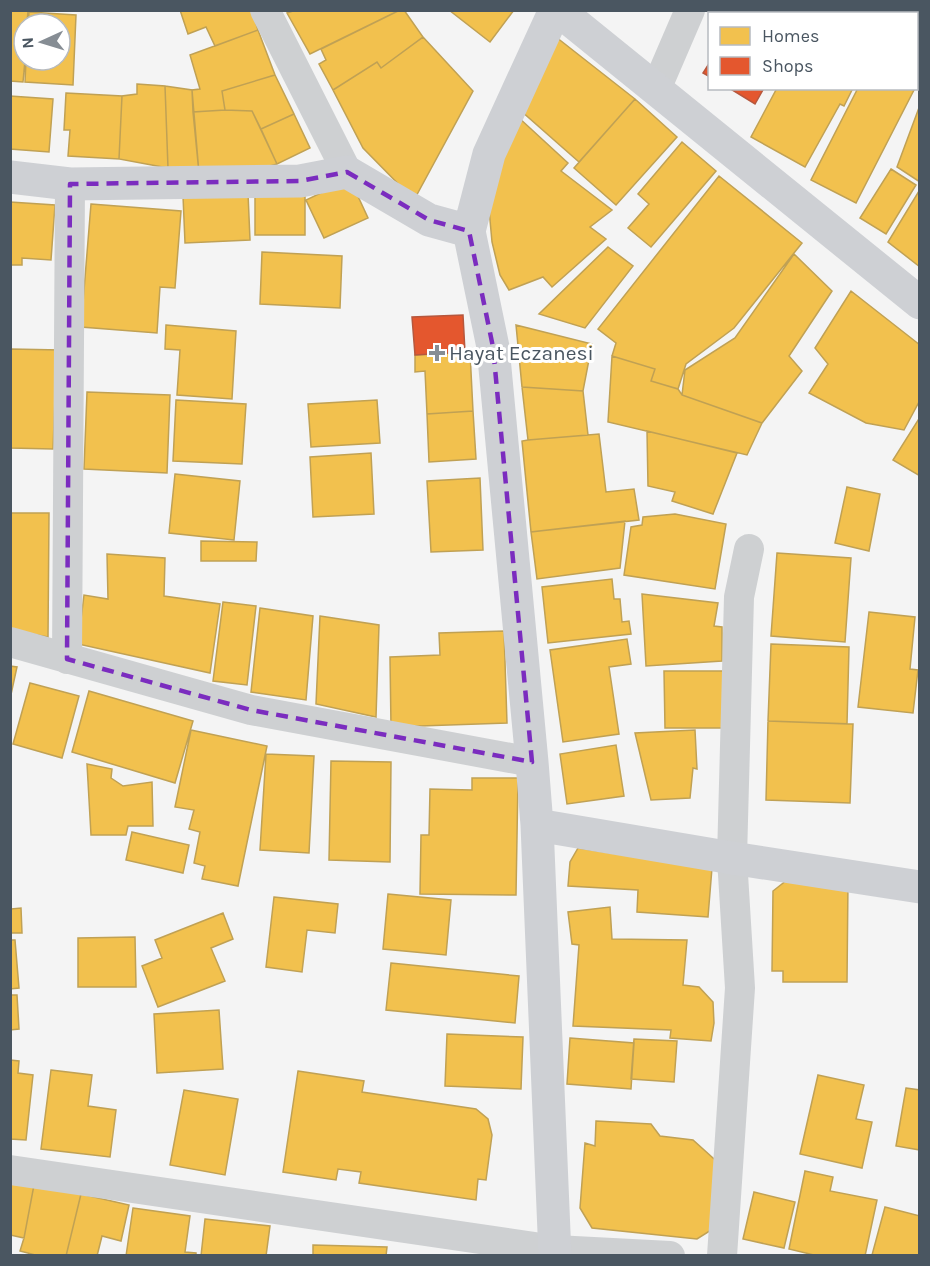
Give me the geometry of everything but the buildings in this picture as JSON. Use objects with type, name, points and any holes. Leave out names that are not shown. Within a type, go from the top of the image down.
[{"type":"street","points":[[265,10],[347,172],[429,220],[470,231]]},
{"type":"street","points":[[555,1253],[537,825],[532,762],[493,348],[470,231],[489,154],[556,10],[920,303]]},
{"type":"street","points":[[656,89],[690,10]]},
{"type":"street","points":[[10,177],[70,184],[300,181],[347,172]]},
{"type":"street","points":[[67,659],[70,184]]},
{"type":"street","points":[[722,1256],[740,988],[732,858],[739,597],[749,549]]},
{"type":"street","points":[[10,642],[252,710],[532,762]]},
{"type":"street","points":[[537,825],[920,887]]},
{"type":"street","points":[[10,1170],[555,1253],[669,1256]]},
{"type":"highlighted area","points":[[347,172],[429,220],[469,231],[493,347],[532,762],[251,710],[67,659],[70,184],[300,181]]},
{"type":"place","name":"Hayat Eczanesi","points":[[437,353]]}]
